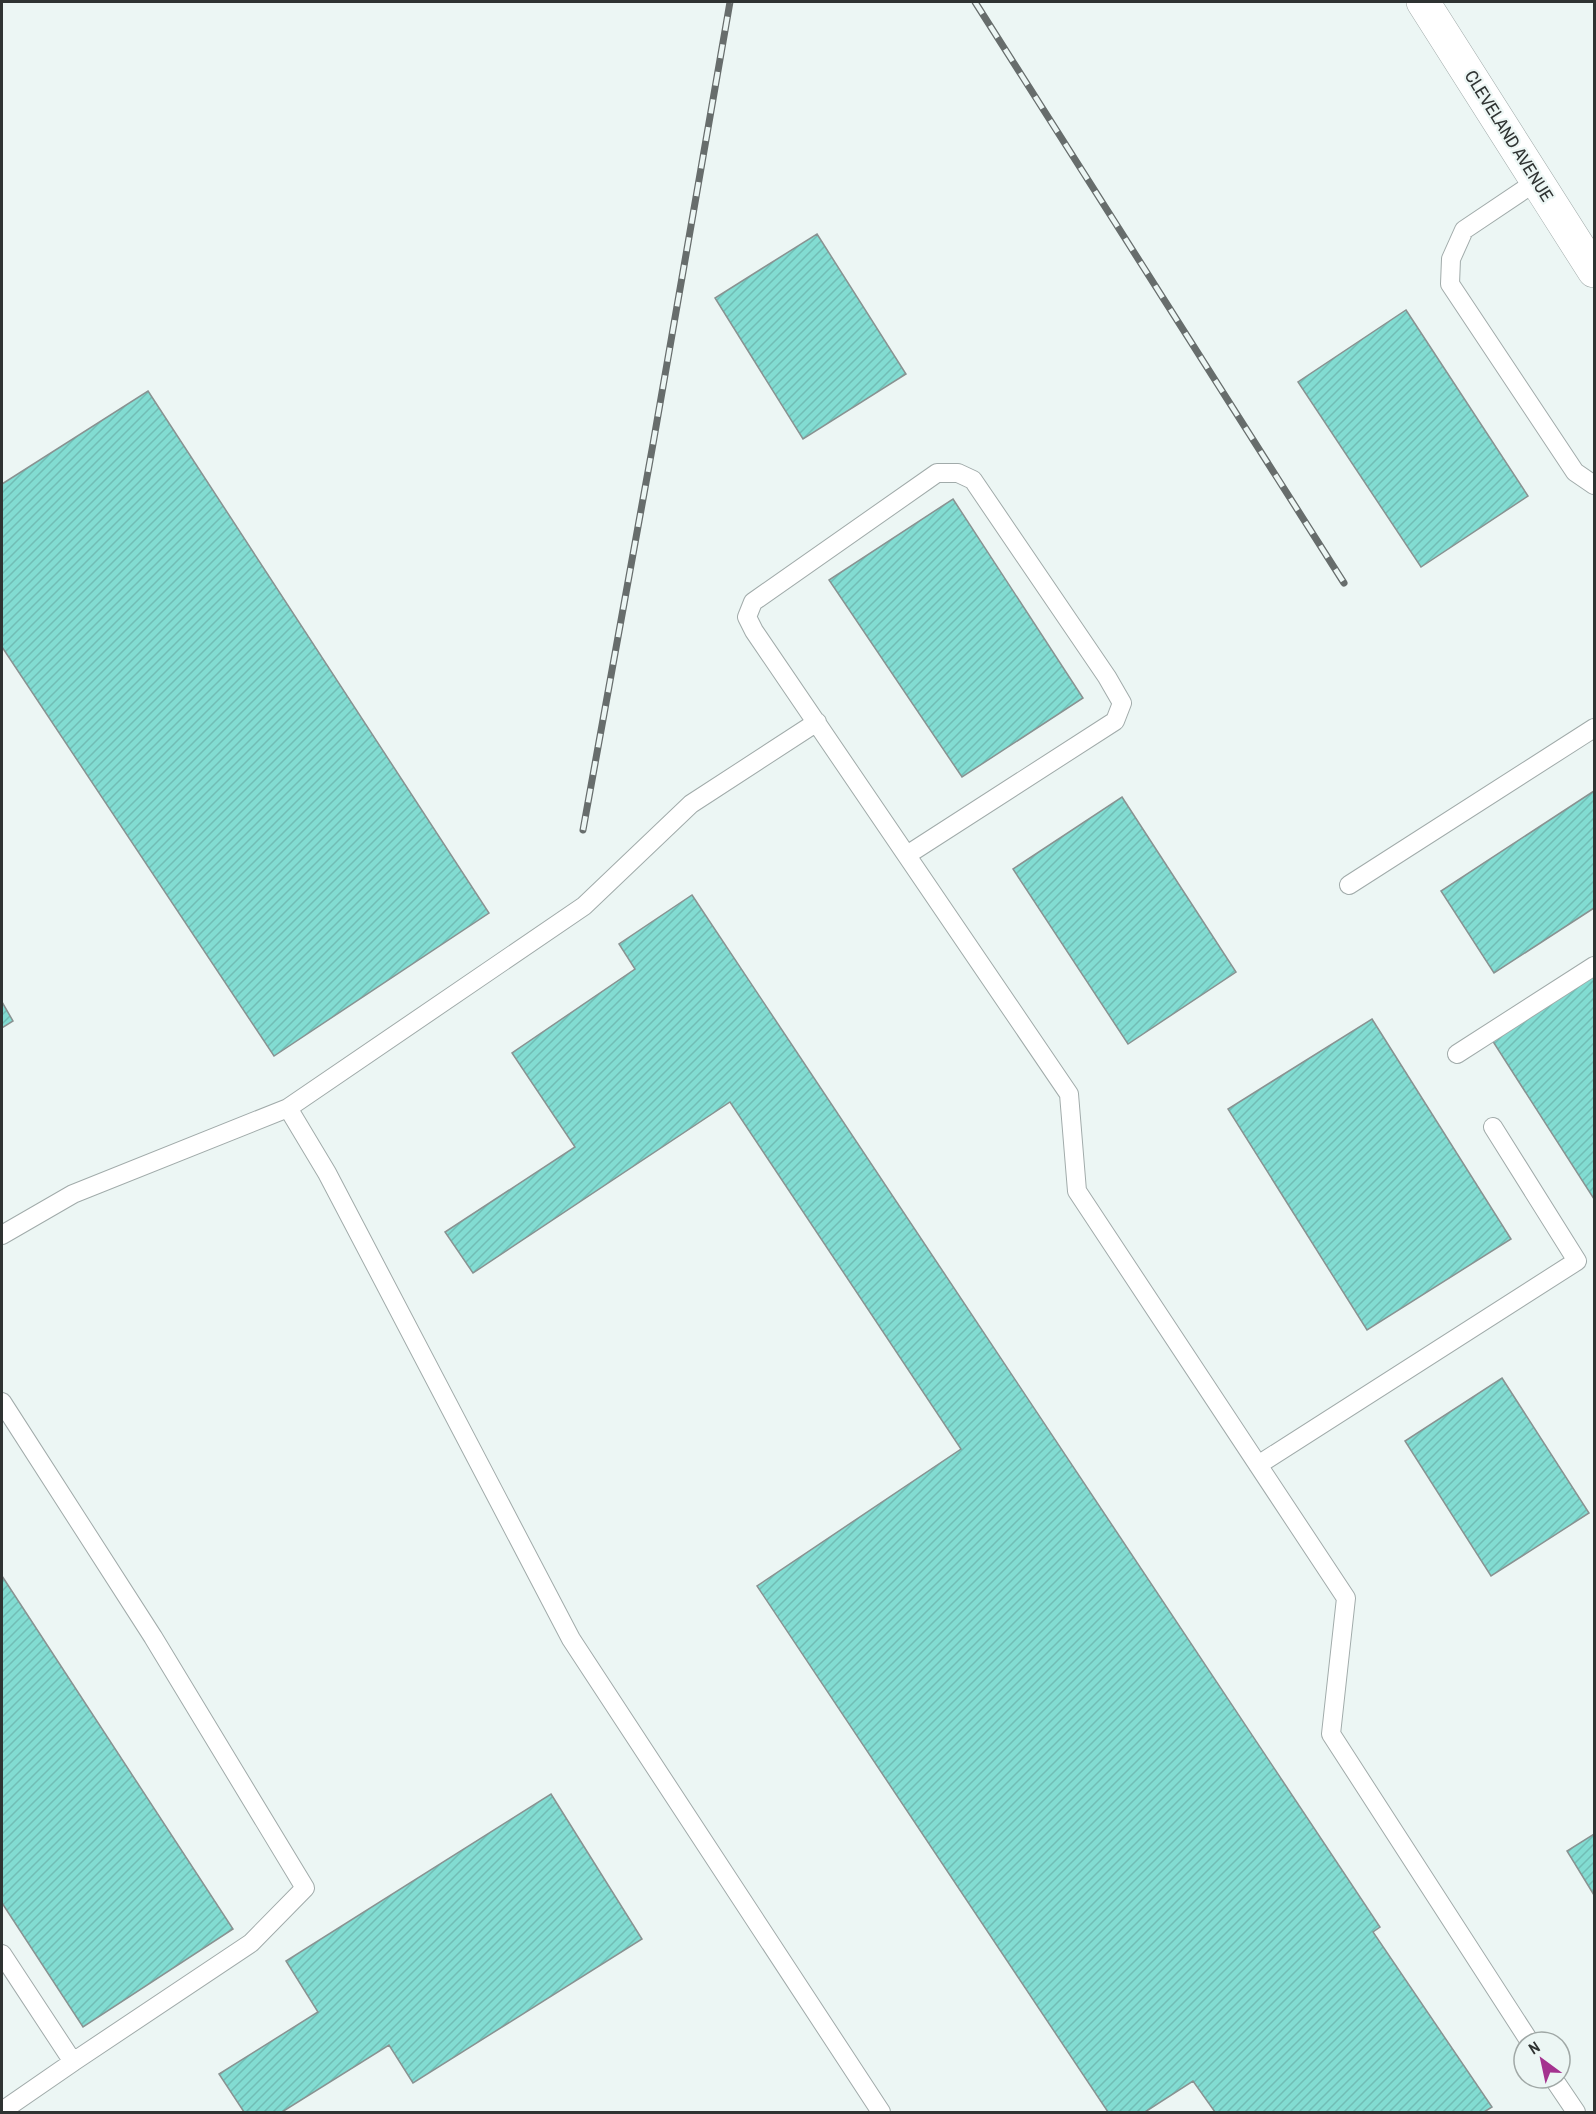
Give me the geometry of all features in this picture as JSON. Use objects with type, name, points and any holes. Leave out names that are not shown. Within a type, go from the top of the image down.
[{"type":"street","name":"CLEVELAND AVENUE","points":[[1423,2],[1594,271]]},
{"type":"lane","points":[[1537,181],[1464,230],[1451,259],[1450,284],[1575,472],[1594,485]]},
{"type":"lane","points":[[907,855],[1115,722],[1122,703],[1101,667],[972,480],[958,472],[937,473],[753,602],[747,617],[754,631],[1069,1094],[1077,1191],[1346,1598],[1331,1734],[1522,2030]]},
{"type":"lane","points":[[2,1235],[73,1194],[288,1108],[584,906],[691,804],[817,722]]},
{"type":"lane","points":[[1349,885],[1594,728]]},
{"type":"lane","points":[[1456,1054],[1594,966]]},
{"type":"lane","points":[[288,1108],[327,1173],[571,1639],[881,2112]]},
{"type":"lane","points":[[1258,1465],[1577,1261],[1493,1127]]},
{"type":"lane","points":[[2,1402],[153,1637],[305,1888],[251,1943],[2,2111]]},
{"type":"lane","points":[[2,1954],[73,2062]]},
{"type":"lane","points":[[1561,2090],[1575,2112]]},
{"type":"building","points":[[817,234],[906,374],[803,439],[715,298]]},
{"type":"building","points":[[1406,310],[1528,496],[1421,567],[1298,382]]},
{"type":"building","points":[[148,391],[489,913],[274,1056],[2,647],[2,484]]},
{"type":"building","points":[[953,499],[1083,698],[962,777],[829,580]]},
{"type":"building","points":[[1594,791],[1594,908],[1494,973],[1441,891]]},
{"type":"building","points":[[1122,797],[1236,972],[1128,1044],[1013,869]]},
{"type":"building","points":[[692,895],[1380,1927],[1373,1932],[1492,2107],[1484,2112],[1215,2112],[1193,2081],[1145,2112],[1108,2112],[757,1586],[961,1449],[730,1102],[473,1273],[445,1232],[575,1147],[512,1053],[635,969],[619,944]]},
{"type":"building","points":[[1594,974],[1594,1199],[1492,1040]]},
{"type":"building","points":[[2,1002],[13,1021],[2,1028]]},
{"type":"building","points":[[1372,1019],[1511,1239],[1367,1330],[1228,1109]]},
{"type":"building","points":[[1502,1378],[1589,1513],[1491,1576],[1405,1441]]},
{"type":"building","points":[[2,1576],[233,1929],[83,2027],[2,1903]]},
{"type":"building","points":[[551,1794],[642,1939],[413,2083],[389,2045],[282,2112],[244,2112],[219,2074],[318,2012],[286,1961]]},
{"type":"building","points":[[1594,1834],[1594,1895],[1567,1851]]},
{"type":"railway","points":[[583,830],[730,2]]},
{"type":"railway","points":[[975,2],[1344,583]]}]
